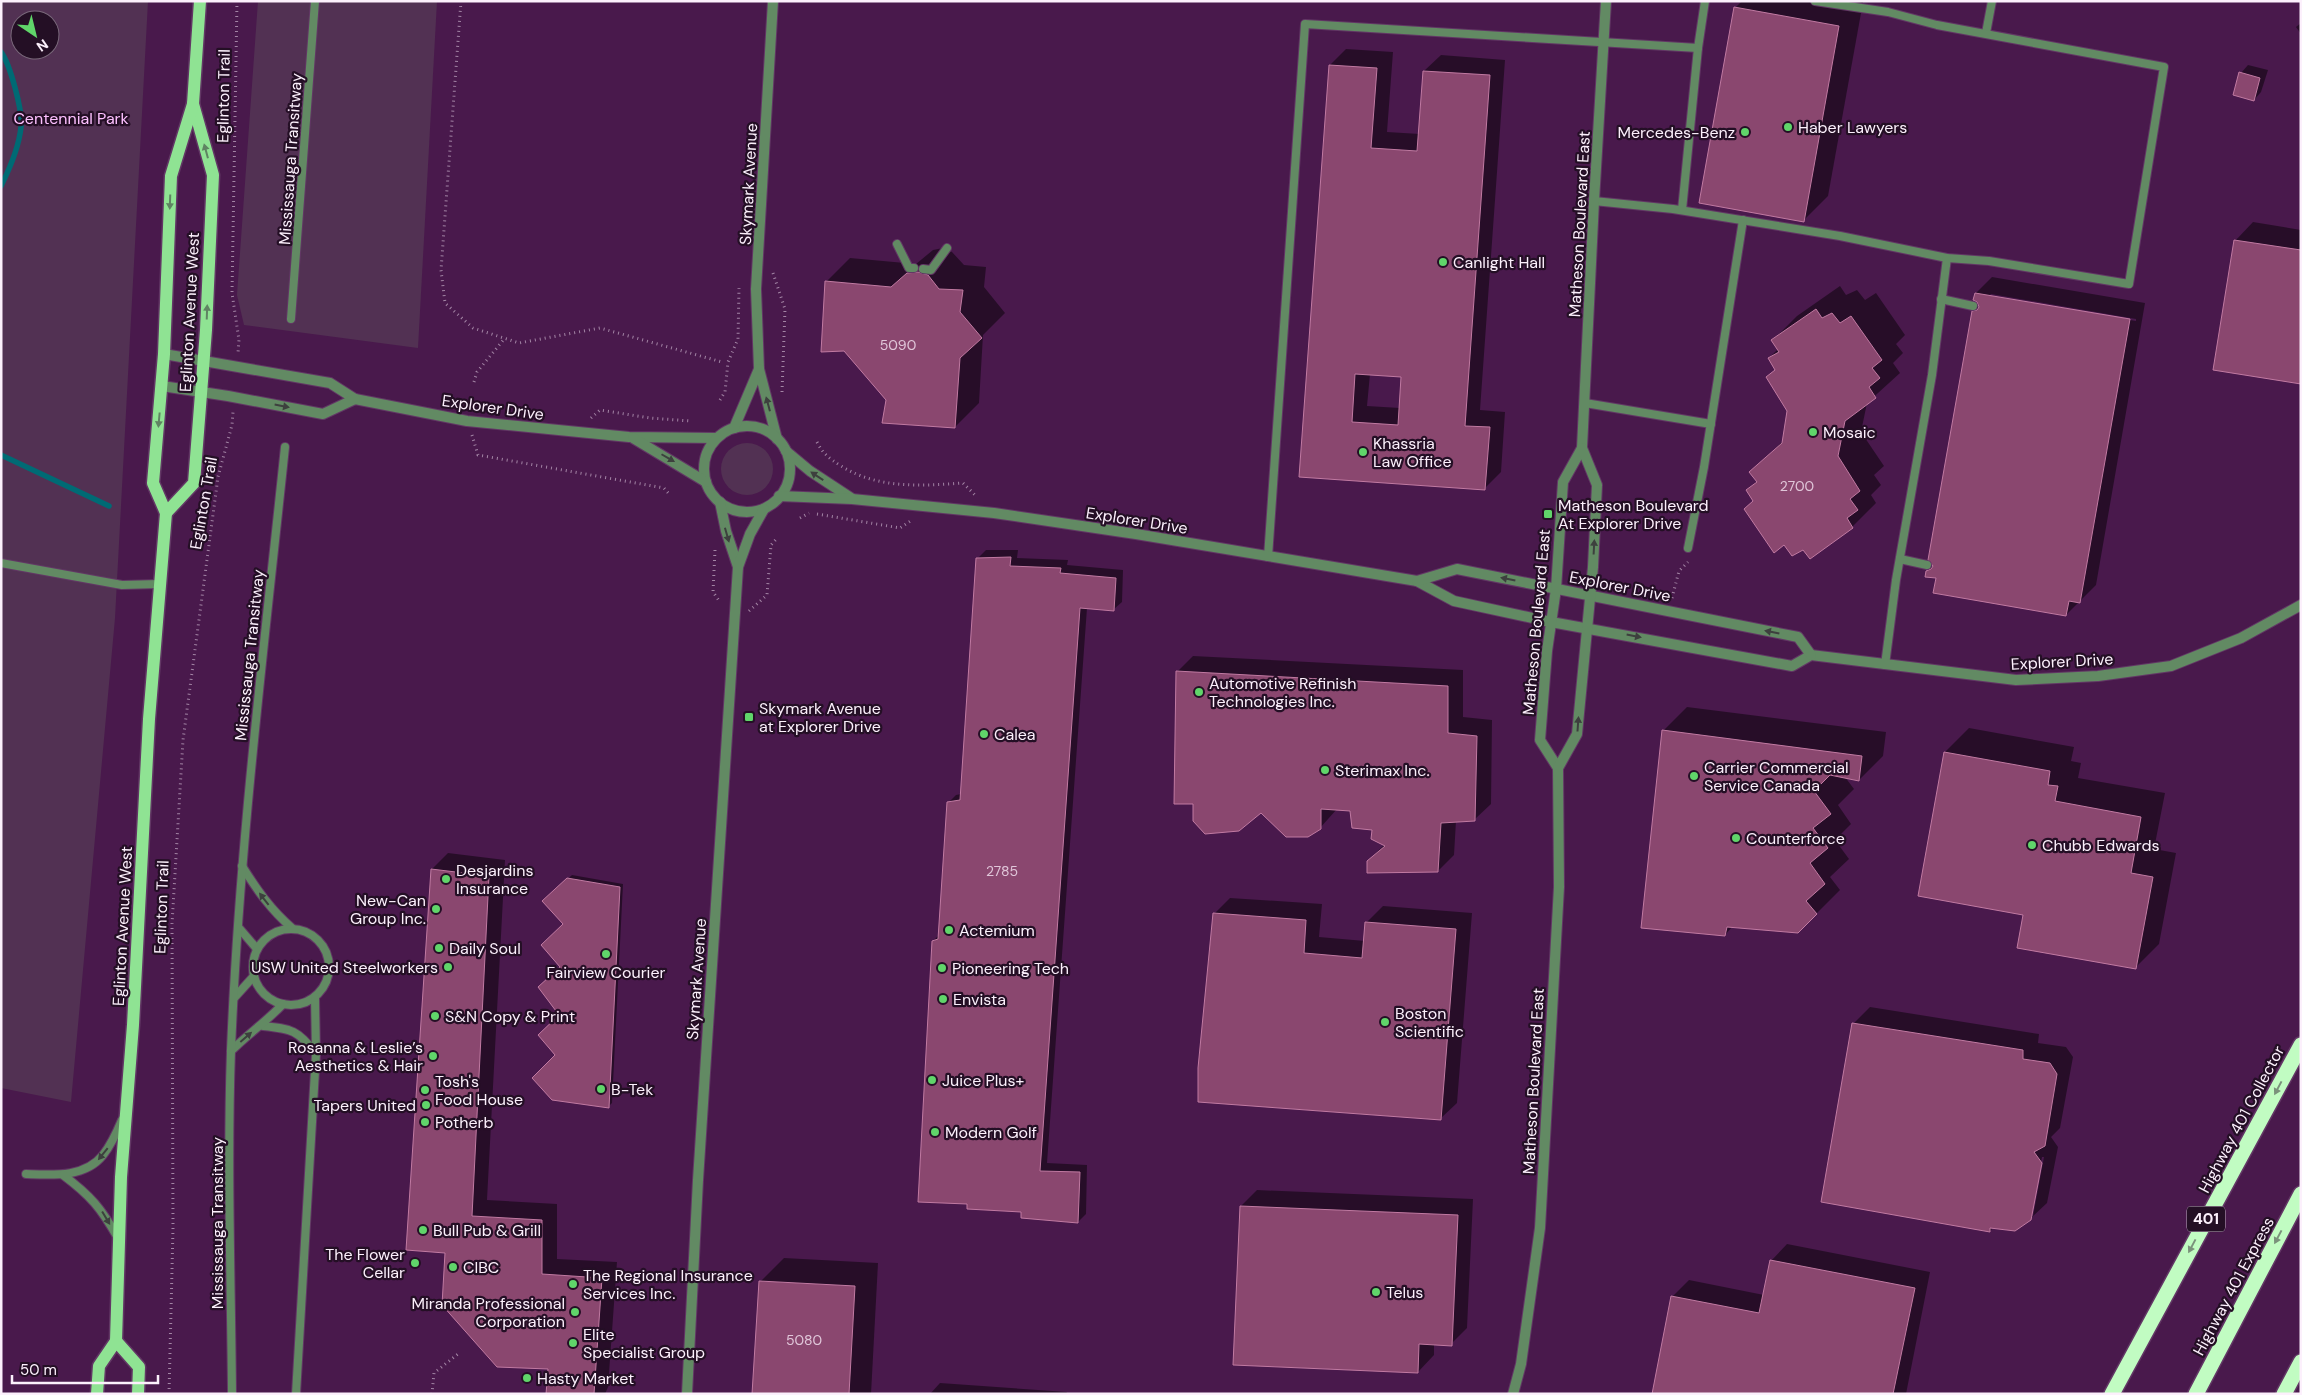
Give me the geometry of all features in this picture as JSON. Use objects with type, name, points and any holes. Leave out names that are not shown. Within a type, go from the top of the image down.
[{"type":"highway","name":"Highway 401 Collector","points":[[2112,1394],[2301,1045]]},
{"type":"highway","name":"Highway 401 Express","points":[[2196,1394],[2301,1194]]},
{"type":"highway","points":[[2284,1394],[2301,1362]]},
{"type":"main road","name":"Eglinton Avenue West","points":[[116,1340],[126,1113],[159,584],[166,513],[153,482],[164,354],[171,176],[193,104],[200,1]]},
{"type":"main road","name":"Eglinton Avenue West","points":[[166,513],[194,483],[204,361],[213,175],[193,104]]},
{"type":"main road","points":[[97,1394],[99,1366],[116,1340],[139,1367],[138,1394]]},
{"type":"street","name":"Skymark Avenue","points":[[774,1],[756,289],[759,369],[777,439]]},
{"type":"street","name":"Matheson Boulevard East","points":[[1558,768],[1540,740],[1556,589],[1563,482],[1582,448],[1606,1]]},
{"type":"street","name":"Explorer Drive","points":[[164,354],[330,382],[354,399],[467,421],[630,436],[717,438]]},
{"type":"street","name":"Skymark Avenue","points":[[734,428],[759,369]]},
{"type":"street","points":[[162,386],[202,391],[323,414],[354,399]]},
{"type":"street","points":[[758,427],[777,439],[785,450],[790,473],[780,496],[764,509],[740,511],[720,502],[706,482],[705,460],[707,452],[717,438],[734,428],[758,427]]},
{"type":"street","name":"Explorer Drive","points":[[630,436],[706,482]]},
{"type":"street","name":"Matheson Boulevard East","points":[[1513,1394],[1522,1364],[1540,1228],[1559,887],[1558,768],[1578,734],[1586,627],[1593,567],[1597,485],[1582,448]]},
{"type":"street","name":"Explorer Drive","points":[[785,450],[810,471],[852,499]]},
{"type":"street","name":"Explorer Drive","points":[[780,496],[852,499],[994,514],[1136,534],[1417,581],[1454,601],[1551,622],[1792,666],[1812,655],[2016,680],[2098,676],[2171,666],[2242,638],[2301,606]]},
{"type":"street","name":"Skymark Avenue","points":[[720,502],[726,531],[738,567]]},
{"type":"street","name":"Skymark Avenue","points":[[687,1394],[717,869],[738,567],[750,534],[764,509]]},
{"type":"street","name":"Explorer Drive","points":[[1417,581],[1457,569],[1798,637],[1812,655]]},
{"type":"lane","name":"Mississauga Transitway","points":[[291,318],[315,1]]},
{"type":"lane","points":[[1682,210],[1698,48],[1705,1]]},
{"type":"lane","points":[[1594,201],[1682,210],[1947,258],[1989,261],[2130,284],[2164,67],[1938,25],[1888,12],[1815,1]]},
{"type":"lane","points":[[1986,33],[1992,1]]},
{"type":"lane","points":[[1268,557],[1305,24],[1698,48]]},
{"type":"lane","points":[[1688,548],[1711,424],[1743,220]]},
{"type":"lane","points":[[897,244],[910,268],[914,268]]},
{"type":"lane","points":[[923,269],[931,270],[947,248]]},
{"type":"lane","points":[[1886,665],[1900,559],[1932,375],[1947,258]]},
{"type":"lane","points":[[1941,299],[1972,306]]},
{"type":"lane","points":[[1585,403],[1711,424]]},
{"type":"lane","name":"Mississauga Transitway","points":[[232,1394],[229,1195],[234,998],[242,866],[285,447]]},
{"type":"lane","points":[[1900,559],[1927,565]]},
{"type":"lane","points":[[1,563],[122,585],[159,584]]},
{"type":"lane","points":[[242,866],[260,896],[292,928]]},
{"type":"lane","points":[[239,928],[257,949]]},
{"type":"lane","points":[[292,928],[306,931],[318,939],[326,950],[330,964],[328,978],[315,997],[297,1004],[283,1004],[270,999],[260,989],[254,976],[253,962],[257,949],[266,938],[278,930],[292,928]]},
{"type":"lane","points":[[234,998],[254,976]]},
{"type":"lane","points":[[296,1394],[316,1054],[315,997]]},
{"type":"lane","points":[[232,1051],[248,1035],[262,1026],[283,1004]]},
{"type":"lane","points":[[262,1026],[285,1028],[302,1036],[316,1054]]},
{"type":"lane","points":[[26,1174],[63,1175],[86,1168],[103,1155],[126,1113]]},
{"type":"lane","points":[[63,1175],[90,1196],[102,1210],[119,1240]]},
{"type":"path","name":"Eglinton Trail","points":[[237,1],[232,294],[239,340]]},
{"type":"path","points":[[461,1],[441,270],[445,303],[473,328],[519,343],[600,328],[722,362]]},
{"type":"path","points":[[772,272],[785,309],[781,399]]},
{"type":"path","points":[[720,400],[725,392],[728,362],[738,339],[740,286]]},
{"type":"path","points":[[474,382],[477,372],[505,338]]},
{"type":"path","points":[[575,432],[600,410],[650,418],[698,422]]},
{"type":"path","points":[[467,421],[478,455],[664,488],[670,495]]},
{"type":"path","name":"Eglinton Trail","points":[[169,1394],[173,1228],[172,924],[183,740],[206,554],[218,477],[232,425]]},
{"type":"path","points":[[817,442],[823,454],[868,479],[924,485],[963,483],[994,514]]},
{"type":"path","points":[[800,518],[809,512],[900,528],[930,507]]},
{"type":"path","points":[[715,548],[714,592],[735,624],[767,595],[771,545],[778,537]]},
{"type":"path","points":[[1669,611],[1679,571],[1692,557],[1688,548]]},
{"type":"path","points":[[432,1394],[434,1373],[458,1354]]},
{"type":"green space","name":"Centennial Park","points":[[1,1],[148,1],[115,618],[71,1102],[1,1088]]},
{"type":"green space","points":[[258,1],[437,1],[418,348],[244,325],[237,295]]},
{"type":"green space","points":[[747,443],[761,447],[769,455],[773,469],[769,483],[761,491],[747,495],[733,491],[725,483],[721,469],[725,455],[733,447]]},
{"type":"building","points":[[1734,7],[1839,26],[1804,222],[1699,203]]},
{"type":"building","name":"Canlight Hall","points":[[1329,65],[1377,68],[1371,148],[1417,151],[1423,71],[1490,75],[1465,426],[1490,427],[1485,490],[1299,477]],"holes":[[[1355,374],[1401,377],[1398,425],[1352,422]]]},
{"type":"building","points":[[2239,72],[2260,78],[2254,101],[2233,95]]},
{"type":"building","points":[[2234,240],[2301,250],[2301,384],[2213,370]]},
{"type":"building","points":[[918,272],[928,275],[939,289],[963,290],[960,312],[982,338],[960,358],[955,428],[882,423],[886,400],[844,351],[821,352],[825,281],[891,287],[907,273]]},
{"type":"building","points":[[1975,293],[2130,319],[2080,603],[2069,601],[2066,616],[1933,593],[1936,578],[1925,577],[1926,571],[1933,566],[1928,560],[1972,311],[1977,310],[1979,307],[1977,302],[1973,300]]},
{"type":"building","name":"Mosaic","points":[[1816,309],[1822,318],[1832,313],[1840,323],[1851,316],[1882,360],[1872,368],[1880,378],[1869,387],[1876,398],[1845,421],[1838,456],[1860,491],[1850,499],[1858,510],[1847,518],[1853,528],[1810,559],[1803,550],[1792,556],[1784,545],[1774,553],[1744,509],[1753,501],[1746,490],[1757,482],[1749,472],[1782,443],[1787,411],[1766,377],[1775,370],[1768,358],[1779,352],[1771,340]]},
{"type":"building","points":[[1011,557],[1010,566],[1061,568],[1060,573],[1116,578],[1114,611],[1080,608],[1040,1171],[1080,1172],[1078,1223],[1021,1218],[1021,1212],[967,1209],[967,1204],[918,1202],[932,941],[938,939],[947,802],[960,800],[976,558]]},
{"type":"building","name":"Sterimax Inc.","points":[[1176,671],[1448,686],[1448,733],[1477,736],[1475,821],[1441,823],[1438,872],[1367,873],[1367,861],[1385,846],[1371,839],[1372,830],[1352,828],[1350,811],[1321,809],[1321,829],[1308,837],[1286,837],[1261,813],[1239,831],[1205,834],[1193,821],[1193,804],[1174,804]]},
{"type":"building","name":"Counterforce","points":[[1662,730],[1862,756],[1859,781],[1830,775],[1814,791],[1831,814],[1813,828],[1828,848],[1810,863],[1825,884],[1806,901],[1817,914],[1798,933],[1727,927],[1725,936],[1641,928]]},
{"type":"building","name":"Chubb Edwards","points":[[1944,752],[2050,771],[2048,785],[2058,786],[2055,801],[2141,817],[2131,873],[2153,877],[2136,969],[2017,948],[2023,915],[1918,896]]},
{"type":"building","points":[[431,869],[489,876],[472,1216],[542,1220],[542,1274],[602,1278],[594,1394],[546,1394],[548,1369],[497,1367],[442,1305],[445,1253],[406,1250]]},
{"type":"building","points":[[567,878],[620,887],[609,1108],[552,1100],[532,1078],[555,1055],[538,1035],[559,1015],[538,987],[560,967],[541,945],[563,924],[542,901]]},
{"type":"building","points":[[1213,913],[1306,920],[1304,953],[1362,958],[1365,922],[1456,929],[1441,1120],[1198,1102],[1198,1068]]},
{"type":"building","points":[[1852,1023],[2023,1050],[2023,1059],[2050,1063],[2057,1074],[2045,1146],[2034,1152],[2042,1163],[2031,1220],[2015,1231],[1990,1228],[1990,1232],[1821,1202]]},
{"type":"building","points":[[1240,1206],[1458,1215],[1452,1346],[1419,1344],[1418,1373],[1233,1365]]},
{"type":"building","points":[[1770,1260],[1915,1288],[1893,1394],[1652,1394],[1671,1296],[1759,1313]]},
{"type":"building","points":[[759,1281],[855,1286],[849,1394],[752,1394]]},
{"type":"waterway","points":[[1,52],[12,77],[21,120],[16,150],[1,186]]},
{"type":"waterway","points":[[1,455],[109,506]]},
{"type":"place","name":"Haber Lawyers","points":[[1788,127]]},
{"type":"place","name":"Mercedes-Benz","points":[[1745,132]]},
{"type":"place","name":"Canlight Hall","points":[[1443,262]]},
{"type":"place","name":"Mosaic","points":[[1813,432]]},
{"type":"place","name":"Khassria Law Office","points":[[1363,452]]},
{"type":"place","name":"Matheson Boulevard At Explorer Drive","points":[[1548,514]]},
{"type":"place","name":"Automotive Refinish Technologies Inc.","points":[[1199,692]]},
{"type":"place","name":"Skymark Avenue at Explorer Drive","points":[[749,717]]},
{"type":"place","name":"Calea","points":[[984,734]]},
{"type":"place","name":"Sterimax Inc.","points":[[1325,770]]},
{"type":"place","name":"Carrier Commercial Service Canada","points":[[1694,776]]},
{"type":"place","name":"Counterforce","points":[[1736,838]]},
{"type":"place","name":"Chubb Edwards","points":[[2032,845]]},
{"type":"place","name":"Desjardins Insurance","points":[[446,879]]},
{"type":"place","name":"New-Can Group Inc.","points":[[436,909]]},
{"type":"place","name":"Actemium","points":[[949,930]]},
{"type":"place","name":"Daily Soul","points":[[439,948]]},
{"type":"place","name":"Fairview Courier","points":[[606,954]]},
{"type":"place","name":"USW United Steelworkers","points":[[448,967]]},
{"type":"place","name":"Pioneering Tech","points":[[942,968]]},
{"type":"place","name":"Envista","points":[[943,999]]},
{"type":"place","name":"S&N Copy & Print","points":[[435,1016]]},
{"type":"place","name":"Boston Scientific","points":[[1385,1022]]},
{"type":"place","name":"Rosanna & Leslie’s Aesthetics & Hair","points":[[433,1056]]},
{"type":"place","name":"Juice Plus+","points":[[932,1080]]},
{"type":"place","name":"B-Tek","points":[[601,1089]]},
{"type":"place","name":"Tosh's Food House","points":[[425,1090]]},
{"type":"place","name":"Tapers United","points":[[426,1105]]},
{"type":"place","name":"Potherb","points":[[425,1122]]},
{"type":"place","name":"Modern Golf","points":[[935,1132]]},
{"type":"place","name":"Bull Pub & Grill","points":[[423,1230]]},
{"type":"place","name":"The Flower Cellar","points":[[415,1263]]},
{"type":"place","name":"CIBC","points":[[453,1267]]},
{"type":"place","name":"The Regional Insurance Services Inc.","points":[[573,1284]]},
{"type":"place","name":"Telus","points":[[1376,1292]]},
{"type":"place","name":"Miranda Professional Corporation","points":[[575,1312]]},
{"type":"place","name":"Elite Specialist Group","points":[[573,1343]]},
{"type":"place","name":"Hasty Market","points":[[527,1378]]}]
